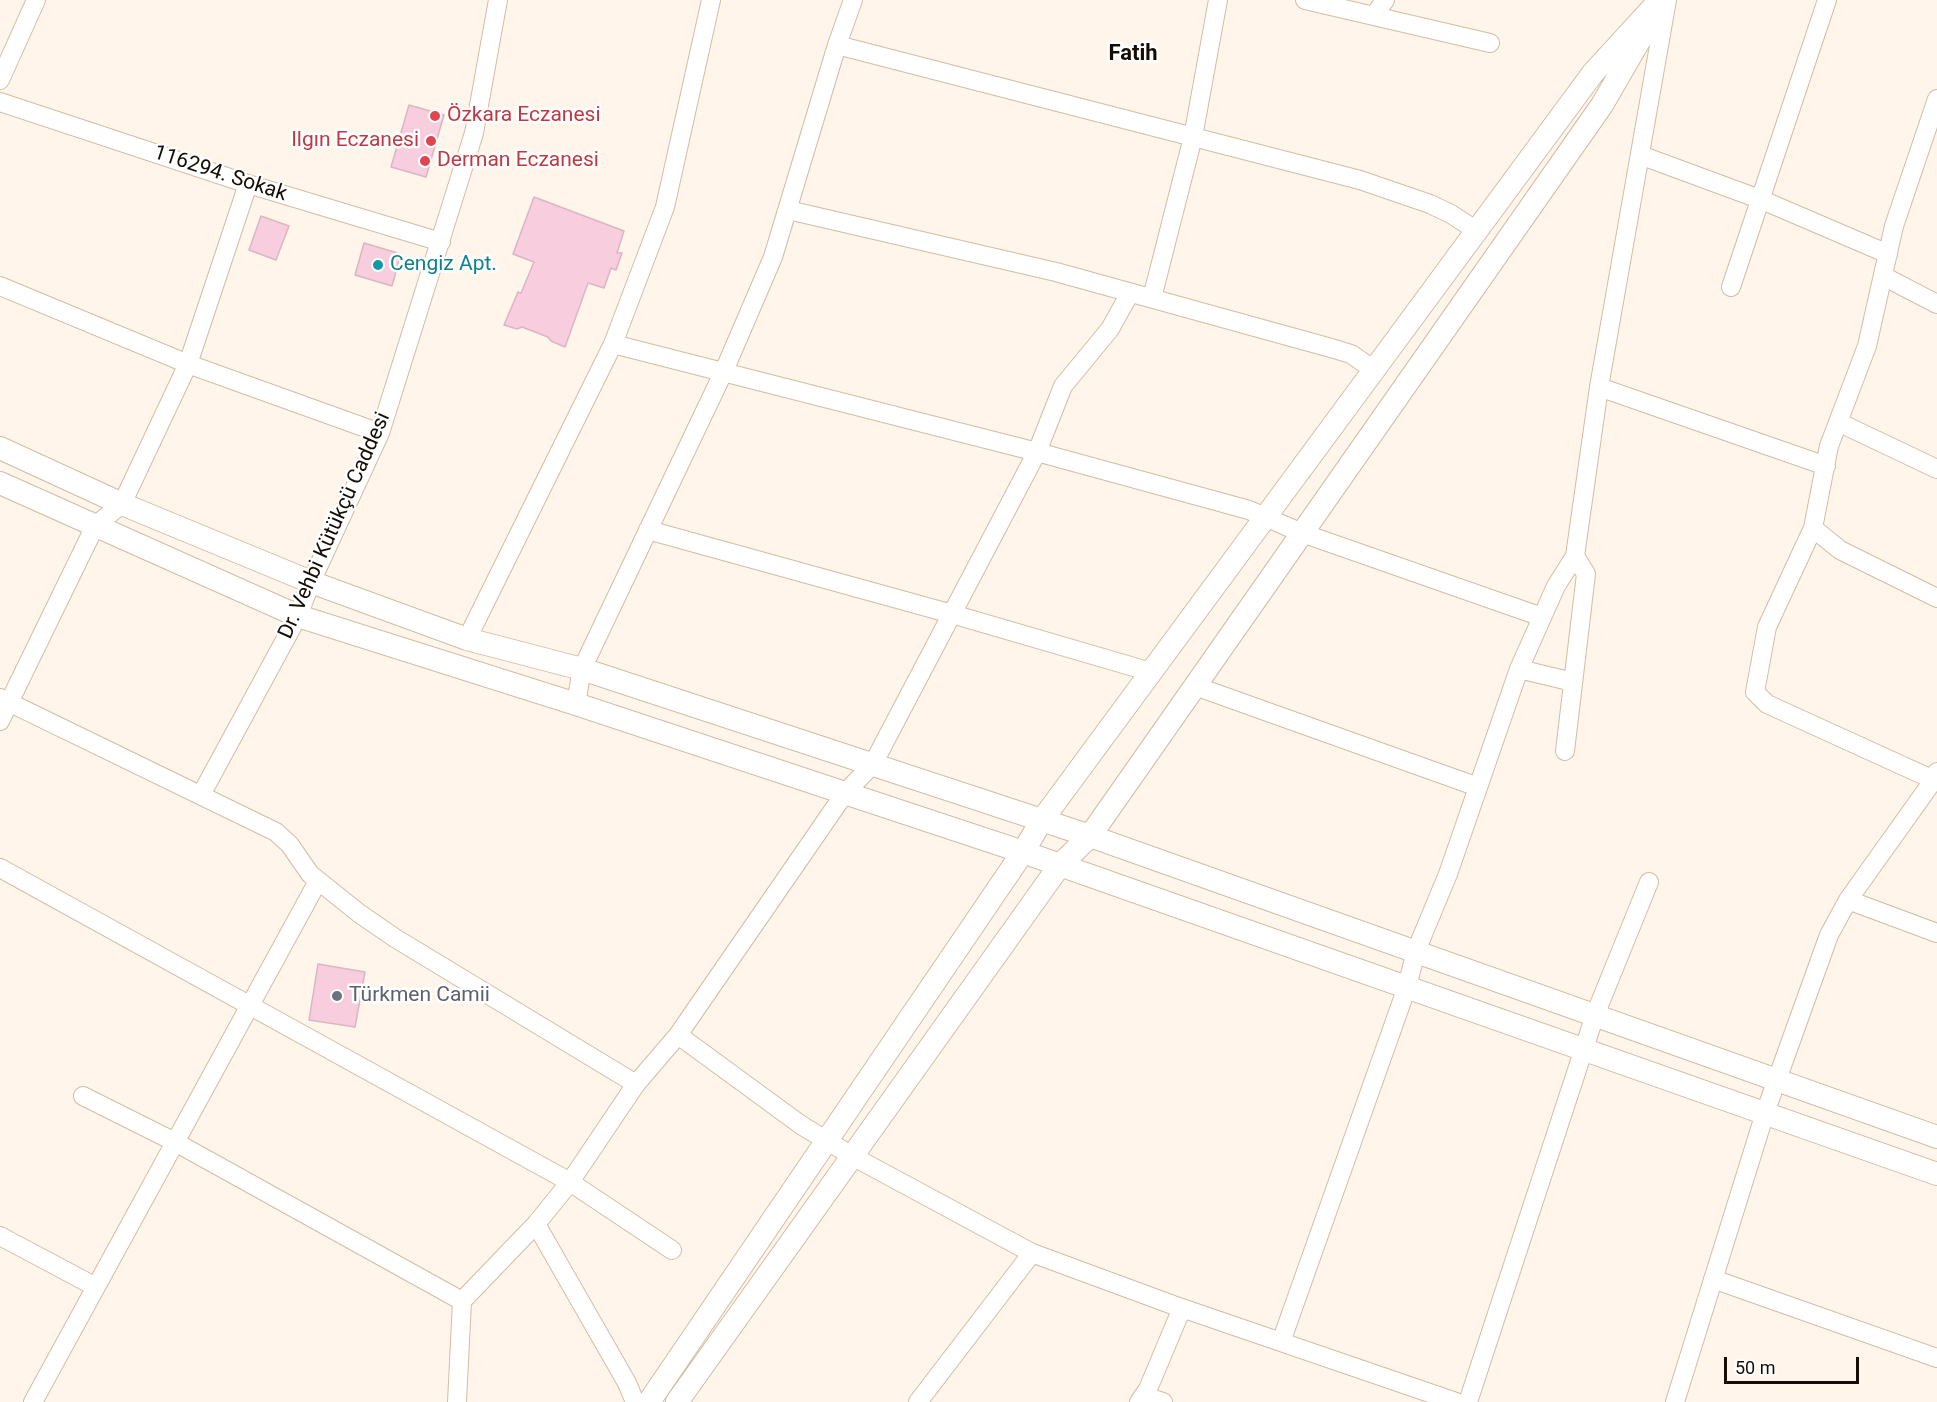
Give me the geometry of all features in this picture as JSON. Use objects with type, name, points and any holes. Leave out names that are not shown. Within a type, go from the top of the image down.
[{"type":"main road","points":[[649,1402],[1023,852],[1042,820],[1593,73],[1663,0]]},
{"type":"main road","points":[[677,1402],[1060,865],[1090,836],[1602,105],[1663,0]]},
{"type":"main road","points":[[0,448],[122,504],[311,582],[467,639],[582,669],[1090,836],[1937,1137]]},
{"type":"main road","points":[[0,483],[298,616],[576,704],[1023,852],[1937,1174]]},
{"type":"street","points":[[0,80],[36,0]]},
{"type":"street","name":"Dr. Vehbi Kütükçü Caddesi","points":[[201,795],[298,616],[311,582],[380,433],[474,133],[498,0]]},
{"type":"street","points":[[467,639],[614,344],[665,207],[711,0]]},
{"type":"street","points":[[576,704],[582,669],[724,371],[773,257],[837,45],[853,0]]},
{"type":"street","points":[[1152,298],[1193,137],[1218,0]]},
{"type":"street","points":[[1305,0],[1490,43]]},
{"type":"street","points":[[1374,16],[1385,0]]},
{"type":"street","points":[[1281,1342],[1407,987],[1416,951],[1448,874],[1519,669],[1556,586],[1575,556],[1599,387],[1640,155],[1663,0]]},
{"type":"street","points":[[1731,287],[1762,200],[1827,0]]},
{"type":"street","points":[[837,45],[1360,180],[1430,204],[1477,231]]},
{"type":"street","points":[[1675,1402],[1765,1113],[1829,935],[1848,900],[1934,782],[1767,704],[1755,692],[1767,627],[1813,528],[1829,446],[1866,346],[1904,192],[1937,99]]},
{"type":"street","name":"116294. Sokak","points":[[0,102],[248,184],[441,242]]},
{"type":"street","points":[[1640,155],[1762,200],[1888,254]]},
{"type":"street","points":[[0,721],[5,701],[95,526],[122,504],[188,364],[248,184]]},
{"type":"street","points":[[788,210],[1056,272],[1152,298],[1351,354],[1374,370]]},
{"type":"street","points":[[1883,276],[1937,304]]},
{"type":"street","points":[[0,286],[188,364],[380,433]]},
{"type":"street","points":[[457,1402],[462,1300],[536,1224],[570,1182],[636,1084],[678,1035],[845,794],[873,764],[1038,452],[1063,386],[1110,329],[1130,293]]},
{"type":"street","points":[[614,344],[1038,452],[1249,510],[1302,533],[1542,617]]},
{"type":"street","points":[[1599,387],[1826,466]]},
{"type":"street","points":[[1838,422],[1937,469]]},
{"type":"street","points":[[1813,528],[1840,550],[1937,598]]},
{"type":"street","points":[[648,530],[1151,672]]},
{"type":"street","points":[[1565,752],[1586,574],[1575,556]]},
{"type":"street","points":[[1519,669],[1573,682]]},
{"type":"street","points":[[1195,686],[1478,787]]},
{"type":"street","points":[[5,701],[276,832],[290,845],[310,874],[395,938],[636,1084]]},
{"type":"street","points":[[0,868],[570,1182],[672,1250]]},
{"type":"street","points":[[33,1402],[318,881]]},
{"type":"street","points":[[1468,1402],[1596,1015],[1649,882]]},
{"type":"street","points":[[1848,900],[1937,933]]},
{"type":"street","points":[[678,1035],[801,1125],[852,1156],[1032,1253],[1182,1308],[1456,1402]]},
{"type":"street","points":[[83,1096],[175,1142],[462,1300]]},
{"type":"street","points":[[536,1224],[627,1383],[635,1402]]},
{"type":"street","points":[[0,1236],[96,1287]]},
{"type":"street","points":[[918,1402],[1032,1253]]},
{"type":"street","points":[[1713,1279],[1937,1358]]},
{"type":"street","points":[[1163,1402],[1142,1399],[1182,1308]]},
{"type":"building","points":[[409,105],[444,115],[426,177],[391,167]]},
{"type":"building","points":[[534,197],[624,231],[617,253],[622,253],[616,270],[611,268],[604,288],[588,283],[565,347],[551,341],[548,337],[522,327],[517,329],[504,325],[534,262],[513,254]]},
{"type":"building","points":[[261,216],[289,226],[276,260],[249,250]]},
{"type":"building","name":"Cengiz Apt.","points":[[364,243],[401,254],[392,286],[355,275]]},
{"type":"building","name":"Türkmen Camii","points":[[318,964],[365,972],[355,1027],[309,1020]]},
{"type":"place","name":"Özkara Eczanesi","points":[[435,116]]},
{"type":"place","name":"Ilgın Eczanesi","points":[[431,141]]},
{"type":"place","name":"Derman Eczanesi","points":[[425,161]]},
{"type":"place","name":"Cengiz Apt.","points":[[378,265]]},
{"type":"place","name":"Türkmen Camii","points":[[337,996]]},
{"type":"district","name":"Fatih","points":[[1133,54]]}]
